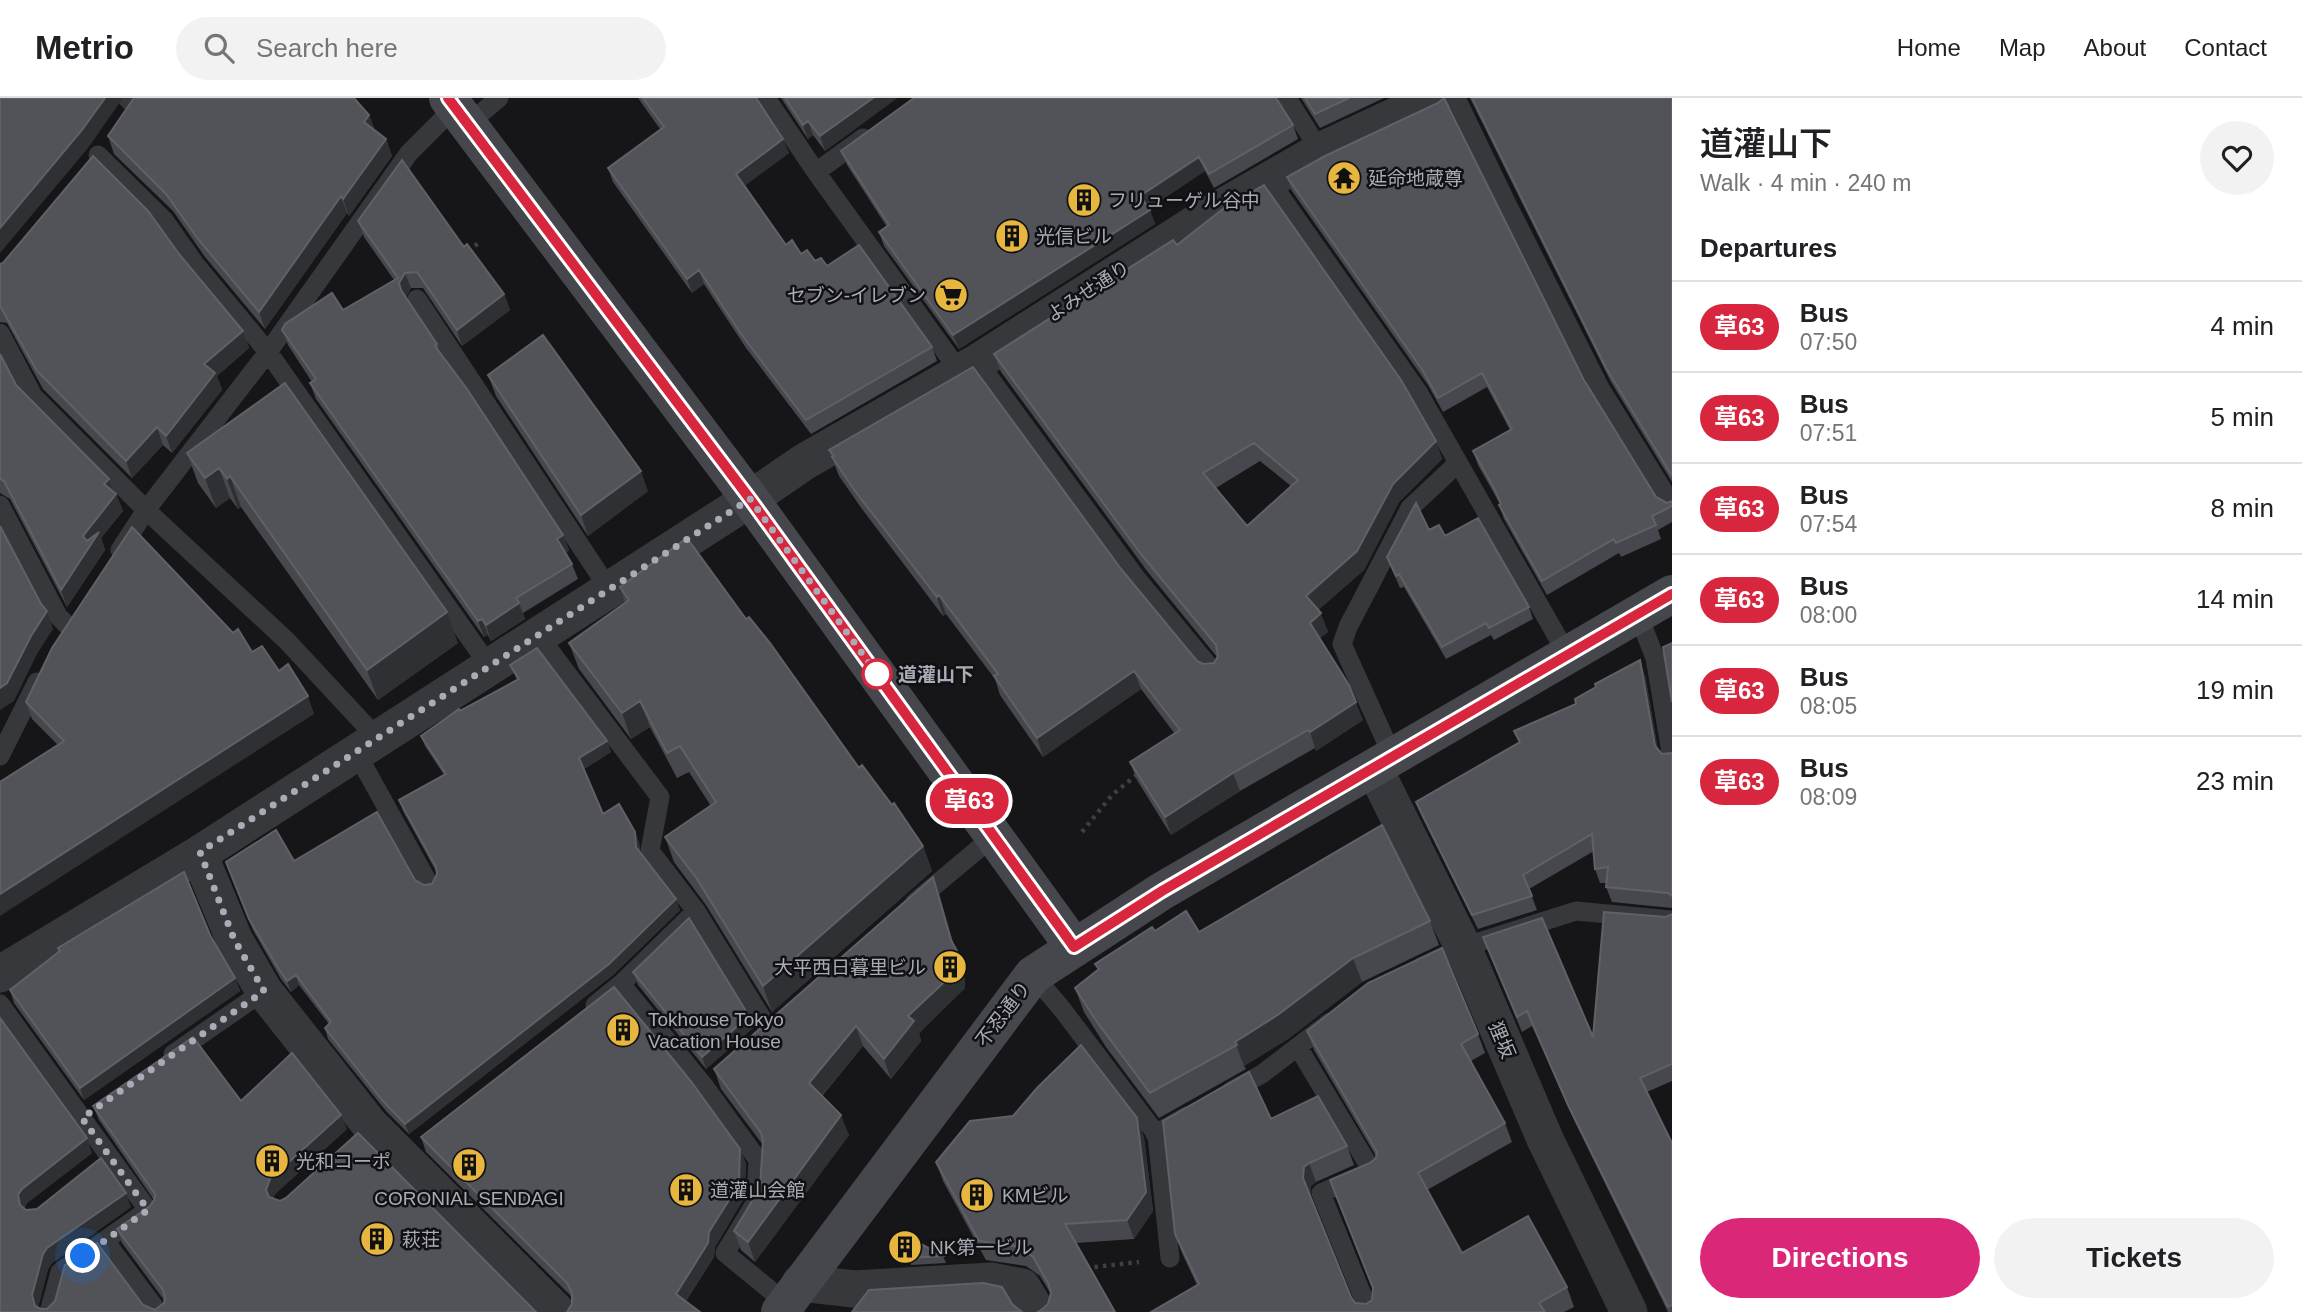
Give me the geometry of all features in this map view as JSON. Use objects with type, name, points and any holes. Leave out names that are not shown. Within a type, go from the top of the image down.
[{"type":"main road","points":[[456,110],[750,499],[1074,947]]},
{"type":"main road","name":"不忍通り","points":[[789,1299],[1033,975],[1162,891],[1672,594]]},
{"type":"street","name":"よみせ通り","points":[[0,974],[199,854],[750,499],[804,461],[969,367],[1207,216],[1269,180],[1320,151],[1434,98]]},
{"type":"street","name":"狸坂","points":[[1384,763],[1545,1139],[1629,1312]]},
{"type":"street","points":[[199,854],[234,939],[264,991],[365,1130],[406,1152],[557,1312]]},
{"type":"street","points":[[789,1299],[855,1289],[992,1281],[1029,1299]]},
{"type":"lane","points":[[111,563],[146,510],[268,352],[409,153],[456,110],[499,98]]},
{"type":"lane","points":[[1287,98],[1320,151]]},
{"type":"lane","points":[[1456,98],[1600,388],[1672,505]]},
{"type":"lane","points":[[133,100],[94,160],[163,220],[195,264],[268,352],[490,667]]},
{"type":"lane","points":[[774,101],[816,172],[1137,579],[1213,671]]},
{"type":"lane","points":[[816,172],[873,131]]},
{"type":"lane","points":[[1269,180],[1418,392],[1567,654]]},
{"type":"lane","points":[[417,299],[609,589]]},
{"type":"lane","points":[[0,333],[33,396],[146,510],[287,640],[367,745],[429,884]]},
{"type":"lane","points":[[1384,763],[1342,644],[1348,626],[1410,508],[1458,463]]},
{"type":"lane","points":[[3,516],[58,616],[69,627]]},
{"type":"lane","points":[[1638,614],[1655,658],[1672,758]]},
{"type":"lane","points":[[538,635],[660,797],[650,850],[774,1026],[751,1046]]},
{"type":"lane","points":[[0,757],[48,659]]},
{"type":"lane","points":[[900,916],[995,835]]},
{"type":"lane","points":[[1405,975],[1463,947],[1576,911],[1672,920]]},
{"type":"lane","points":[[577,1018],[621,984],[696,912]]},
{"type":"lane","points":[[1033,975],[1062,1009],[1155,1133],[1170,1258]]},
{"type":"lane","points":[[621,984],[705,1087],[758,1160],[756,1202],[725,1253],[789,1299]]},
{"type":"lane","points":[[162,1062],[264,991]]},
{"type":"lane","points":[[0,1004],[88,1114],[103,1159],[148,1210],[60,1272],[49,1312]]},
{"type":"lane","points":[[1155,1133],[1262,1074],[1349,1007]]},
{"type":"lane","points":[[1298,1047],[1372,1171],[1321,1193],[1368,1312]]},
{"type":"lane","points":[[705,1087],[723,1070]]},
{"type":"lane","points":[[105,1241],[158,1312]]},
{"type":"path","points":[[462,256],[481,241]]},
{"type":"path","points":[[1082,832],[1112,795],[1148,767]]},
{"type":"path","points":[[1029,1299],[1045,1273],[1170,1258]]},
{"type":"building","points":[[0,98],[105,98],[82,130],[0,228]]},
{"type":"building","points":[[134,98],[354,98],[369,115],[364,122],[386,139],[343,199],[341,196],[259,312],[198,239],[166,194],[108,136]]},
{"type":"building","points":[[643,98],[756,98],[783,139],[736,174],[786,245],[792,240],[801,254],[807,250],[815,261],[821,258],[827,266],[859,245],[932,347],[806,420],[741,334],[699,270],[687,279],[608,168],[664,127]]},
{"type":"building","points":[[785,98],[873,98],[820,136],[808,121],[803,125]]},
{"type":"building","points":[[914,98],[1276,98],[1293,125],[1209,174],[1199,157],[1140,196],[1150,210],[953,335],[879,232],[889,225],[841,151]]},
{"type":"building","points":[[1305,98],[1349,98],[1315,114]]},
{"type":"building","points":[[1444,98],[1584,380],[1656,497],[1667,503],[1672,501],[1672,506],[1652,516],[1656,525],[1616,543],[1614,539],[1542,581],[1499,505],[1501,504],[1495,490],[1473,451],[1512,429],[1482,373],[1438,398],[1423,371],[1287,177]]},
{"type":"building","points":[[1472,98],[1672,98],[1672,476],[1606,368]]},
{"type":"building","points":[[93,156],[148,211],[179,254],[243,331],[204,364],[215,373],[166,436],[157,427],[126,461],[37,371],[0,306],[0,264]]},
{"type":"building","points":[[402,160],[464,247],[467,244],[504,294],[457,330],[417,272],[405,273],[399,283],[401,290],[437,344],[435,346],[467,389],[563,535],[557,539],[572,564],[516,598],[519,603],[486,625],[482,619],[478,621],[310,383],[316,379],[282,330],[285,324],[332,293],[343,310],[398,278],[358,221]]},
{"type":"building","points":[[1264,185],[1401,380],[1436,441],[1393,484],[1357,551],[1306,596],[1321,613],[1310,623],[1349,685],[1356,702],[1310,732],[1308,730],[1233,773],[1165,817],[1130,762],[1180,730],[1134,671],[1037,738],[994,676],[998,674],[939,595],[937,597],[855,491],[829,450],[973,367],[1121,569],[1197,661],[1203,664],[1214,663],[1218,656],[1216,645],[1140,553],[994,354],[1173,240],[1177,245],[1224,208]],"holes":[[[1254,443],[1298,480],[1247,526],[1203,473]]]},
{"type":"building","points":[[543,335],[641,471],[581,515],[488,375]]},
{"type":"building","points":[[0,354],[16,385],[109,479],[104,484],[116,494],[83,536],[87,541],[99,532],[61,590],[4,481],[0,479]]},
{"type":"building","points":[[285,383],[447,612],[367,670],[230,476],[227,479],[219,468],[205,478],[187,453]]},
{"type":"building","points":[[1416,503],[1429,530],[1439,525],[1445,536],[1478,518],[1529,607],[1489,628],[1486,623],[1442,647],[1399,574],[1396,576],[1387,557]]},
{"type":"building","points":[[0,526],[47,611],[7,683],[0,688]]},
{"type":"building","points":[[132,527],[233,633],[238,629],[252,652],[262,646],[279,671],[288,664],[308,696],[0,894],[0,782],[64,741],[26,702],[52,648]]},
{"type":"building","points":[[687,538],[746,619],[749,617],[770,643],[859,768],[862,765],[892,805],[894,803],[923,846],[763,986],[697,879],[665,837],[716,802],[680,746],[667,753],[640,701],[622,713],[569,643],[629,600],[620,587]]},
{"type":"building","points":[[1672,643],[1672,702],[1663,647]]},
{"type":"building","points":[[537,648],[607,741],[579,758],[603,814],[619,804],[635,832],[636,847],[676,899],[609,964],[405,1124],[382,1100],[325,1028],[331,1022],[296,975],[287,981],[278,968],[249,919],[226,862],[276,830],[294,861],[377,812],[415,880],[424,885],[432,884],[437,874],[436,867],[399,800],[446,774],[421,736],[459,709],[460,711],[519,679],[510,665]]},
{"type":"building","points":[[1640,660],[1655,746],[1662,754],[1672,753],[1672,896],[1668,893],[1606,887],[1608,867],[1595,869],[1592,834],[1523,875],[1532,896],[1472,915],[1416,802],[1520,742],[1514,731],[1576,704],[1575,699],[1596,687],[1595,684]]},
{"type":"building","points":[[1382,825],[1430,921],[1353,958],[1279,1014],[1235,1042],[1237,1045],[1150,1093],[1075,988],[1099,969],[1095,964],[1152,927],[1155,931],[1186,911],[1199,932]]},
{"type":"building","points":[[184,872],[210,935],[235,978],[80,1088],[10,990],[60,951],[58,948]]},
{"type":"building","points":[[933,877],[951,940],[957,951],[958,969],[908,1016],[914,1021],[884,1059],[856,1026],[809,1083],[841,1115],[748,1242],[734,1231],[760,1188],[763,1140],[761,1133],[714,1069]]},
{"type":"building","points":[[1604,912],[1666,917],[1672,914],[1672,1064],[1640,1078],[1672,1143],[1672,1305],[1668,1307],[1568,1105],[1527,1011],[1517,1017],[1483,937],[1542,918],[1593,1037]]},
{"type":"building","points":[[689,918],[749,1016],[702,1057],[633,972]]},
{"type":"building","points":[[1442,948],[1478,1034],[1461,1044],[1505,1123],[1418,1173],[1462,1253],[1528,1216],[1567,1287],[1539,1303],[1545,1312],[1151,1312],[1199,1284],[1175,1234],[1163,1121],[1249,1072],[1271,1119],[1318,1096],[1347,1146],[1309,1163],[1304,1167],[1303,1178],[1351,1297],[1355,1303],[1366,1304],[1372,1300],[1373,1288],[1330,1180],[1370,1163],[1376,1158],[1377,1152],[1307,1031],[1368,983]]},
{"type":"building","points":[[614,987],[690,1080],[740,1149],[739,1184],[709,1232],[708,1243],[676,1294],[700,1312],[567,1312],[572,1304],[572,1293],[567,1283],[421,1137]]},
{"type":"building","points":[[0,1018],[87,1138],[22,1189],[18,1195],[20,1205],[26,1210],[37,1209],[101,1158],[126,1193],[47,1248],[32,1295],[35,1306],[47,1309],[55,1301],[65,1265],[97,1243],[143,1305],[155,1310],[164,1303],[163,1290],[117,1229],[150,1206],[155,1194],[93,1106],[193,1037],[241,1101],[292,1053],[341,1115],[270,1179],[266,1190],[269,1197],[280,1201],[286,1198],[358,1133],[536,1312],[0,1312]]},
{"type":"building","points":[[1081,1045],[1137,1118],[1146,1192],[1127,1220],[1065,1224],[1115,1312],[1037,1312],[1048,1304],[1051,1293],[1033,1257],[1019,1247],[979,1241],[936,1162],[970,1121],[1013,1116]]},
{"type":"building","points":[[921,1244],[943,1256],[909,1258]]},
{"type":"building","points":[[983,1283],[1002,1287],[1012,1304],[1022,1312],[852,1312],[869,1290]]},
{"type":"bus line","name":"草63","points":[[448,98],[750,499],[1074,947],[1162,891],[1672,594]]},
{"type":"place","name":"延命地蔵尊","points":[[1344,178]]},
{"type":"place","name":"フリューゲル谷中","points":[[1084,200]]},
{"type":"place","name":"光信ビル","points":[[1012,236]]},
{"type":"place","name":"セブン-イレブン","points":[[951,295]]},
{"type":"place","name":"道灌山下","points":[[877,674]]},
{"type":"place","name":"大平西日暮里ビル","points":[[950,967]]},
{"type":"place","name":"Tokhouse Tokyo Vacation House","points":[[623,1030]]},
{"type":"place","name":"光和コーポ","points":[[272,1161]]},
{"type":"place","name":"CORONIAL SENDAGI","points":[[469,1165]]},
{"type":"place","name":"道灌山会館","points":[[686,1190]]},
{"type":"place","name":"KMビル","points":[[977,1195]]},
{"type":"place","name":"萩荘","points":[[377,1239]]},
{"type":"place","name":"NK第一ビル","points":[[905,1247]]},
{"type":"route","points":[[83,1256],[148,1210],[82,1118],[264,991],[234,939],[200,852],[750,499],[877,674]]}]
